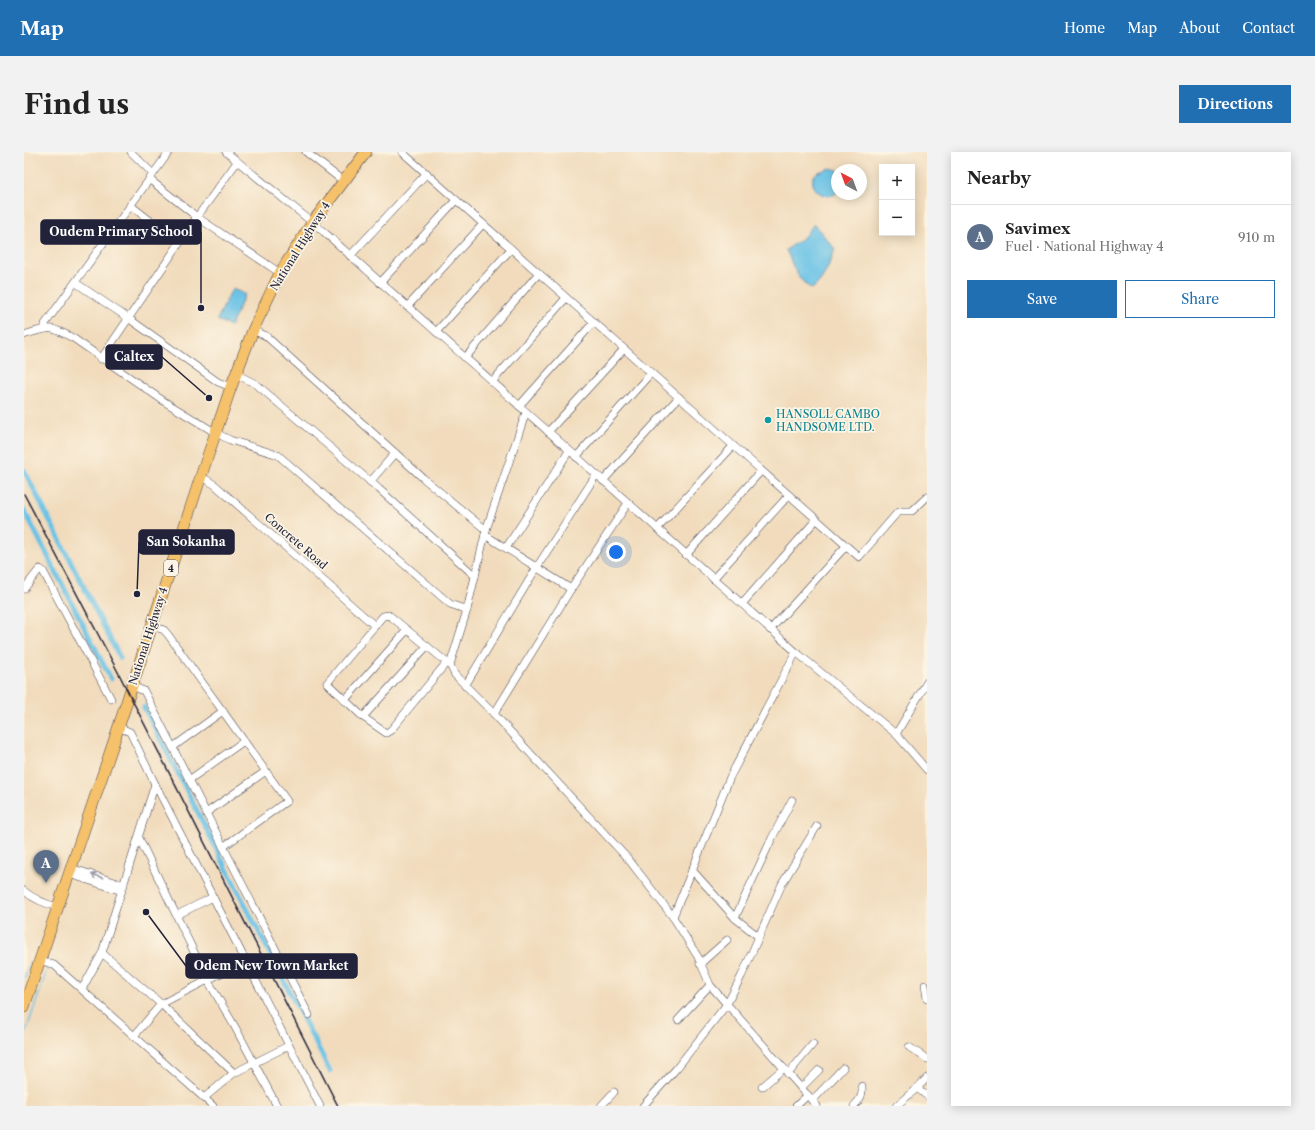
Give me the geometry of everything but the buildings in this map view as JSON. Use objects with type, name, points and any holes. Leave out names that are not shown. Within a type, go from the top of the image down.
[{"type":"highway","name":"National Highway 4","points":[[24,1007],[231,387],[253,330],[280,273],[312,223],[366,152]]},
{"type":"street","points":[[131,152],[151,177],[197,217],[280,273]]},
{"type":"street","points":[[45,329],[45,324],[169,152]]},
{"type":"street","points":[[226,152],[350,256],[770,630],[896,734],[927,770]]},
{"type":"street","points":[[306,152],[343,181]]},
{"type":"street","points":[[402,152],[859,558],[894,516],[902,511],[912,511],[927,497]]},
{"type":"street","points":[[101,359],[179,243],[237,162]]},
{"type":"street","points":[[350,256],[427,173]]},
{"type":"street","points":[[380,283],[456,200]]},
{"type":"street","points":[[130,205],[179,243]]},
{"type":"street","points":[[407,307],[483,224]]},
{"type":"street","points":[[436,332],[511,249]]},
{"type":"street","points":[[465,358],[539,273]]},
{"type":"street","points":[[76,283],[218,382],[231,387]]},
{"type":"street","points":[[492,382],[566,298]]},
{"type":"street","points":[[519,406],[594,322]]},
{"type":"street","points":[[24,335],[52,328],[62,332],[73,338],[101,359],[165,402],[216,433],[230,440],[278,455],[450,604],[466,610]]},
{"type":"street","points":[[253,330],[266,336],[486,533],[506,548],[572,589]]},
{"type":"street","points":[[548,432],[624,349]]},
{"type":"street","points":[[576,457],[651,373]]},
{"type":"street","points":[[236,374],[256,384],[370,482],[475,576]]},
{"type":"street","points":[[603,481],[678,397]]},
{"type":"street","points":[[526,412],[486,533],[466,610],[449,664],[386,733],[363,717],[328,685],[327,682],[383,616],[387,615],[389,615],[449,664],[455,675],[465,686],[494,714],[629,860],[673,917],[698,957],[710,985],[812,1101]]},
{"type":"street","points":[[657,529],[733,446]]},
{"type":"street","points":[[506,548],[570,451]]},
{"type":"street","points":[[370,482],[395,453]]},
{"type":"street","points":[[686,555],[761,471]]},
{"type":"street","points":[[465,686],[537,567],[596,475]]},
{"type":"street","name":"Concrete Road","points":[[201,476],[215,485],[375,626]]},
{"type":"street","points":[[713,579],[789,495]]},
{"type":"street","points":[[494,714],[628,503]]},
{"type":"street","points":[[742,604],[816,520]]},
{"type":"street","points":[[770,630],[846,546]]},
{"type":"street","points":[[24,589],[40,569],[43,571],[111,699]]},
{"type":"street","points":[[152,626],[164,630],[169,636],[287,801],[224,847]]},
{"type":"street","points":[[344,700],[407,630]]},
{"type":"street","points":[[363,717],[427,646]]},
{"type":"street","points":[[673,917],[730,777],[796,652]]},
{"type":"street","points":[[896,734],[927,682]]},
{"type":"street","points":[[132,686],[144,691],[309,1015]]},
{"type":"street","points":[[173,747],[224,712]]},
{"type":"street","points":[[118,727],[130,732],[288,1046],[320,1106]]},
{"type":"street","points":[[189,780],[244,741]]},
{"type":"street","points":[[206,813],[266,771]]},
{"type":"street","points":[[82,989],[102,953],[155,784]]},
{"type":"street","points":[[735,918],[772,838],[792,800]]},
{"type":"street","points":[[642,1106],[676,1069],[727,1004],[782,884],[817,826]]},
{"type":"street","points":[[139,838],[207,979],[278,1106]]},
{"type":"street","points":[[692,870],[735,918],[759,937]]},
{"type":"street","points":[[70,871],[123,888]]},
{"type":"street","points":[[24,891],[31,897],[43,903],[58,907]]},
{"type":"street","points":[[177,916],[213,897]]},
{"type":"street","points":[[700,964],[727,940]]},
{"type":"street","points":[[102,953],[161,1004],[234,1073]]},
{"type":"street","points":[[40,960],[54,965],[213,1106]]},
{"type":"street","points":[[134,1036],[161,1004],[207,979],[245,961]]},
{"type":"street","points":[[678,1020],[710,985]]},
{"type":"street","points":[[925,985],[927,999]]},
{"type":"street","points":[[762,1087],[786,1071],[813,1044]]},
{"type":"street","points":[[204,1098],[234,1073],[288,1046]]},
{"type":"street","points":[[909,1047],[927,1059]]},
{"type":"street","points":[[796,1106],[812,1101],[843,1068]]},
{"type":"street","points":[[801,1088],[819,1070]]},
{"type":"street","points":[[896,1106],[927,1078]]},
{"type":"street","points":[[854,1106],[859,1101],[862,1094],[862,1086]]},
{"type":"street","points":[[917,1088],[927,1096]]},
{"type":"street","points":[[601,1106],[614,1092]]},
{"type":"water","points":[[831,168],[831,195],[827,196],[818,192],[813,184],[814,176],[821,171]]},
{"type":"water","points":[[814,224],[835,249],[829,266],[820,281],[812,289],[799,277],[786,250],[803,238]]},
{"type":"water","points":[[232,289],[245,294],[231,326],[217,320]]},
{"type":"waterway","points":[[24,470],[120,658]]},
{"type":"waterway","points":[[24,510],[111,679]]},
{"type":"waterway","points":[[144,707],[330,1071]]},
{"type":"waterway","points":[[24,978],[30,964]]},
{"type":"waterway","points":[[24,1035],[48,967]]},
{"type":"railway","points":[[24,494],[119,674],[338,1106]]},
{"type":"place","name":"Oudem Primary School","points":[[201,308]]},
{"type":"place","name":"Caltex","points":[[209,398]]},
{"type":"place","name":"HANSOLL CAMBO HANDSOME LTD.","points":[[768,420]]},
{"type":"place","name":"San Sokanha","points":[[137,594]]},
{"type":"place","name":"Savimex","points":[[46,883]]},
{"type":"place","name":"Odem New Town Market","points":[[146,912]]}]
